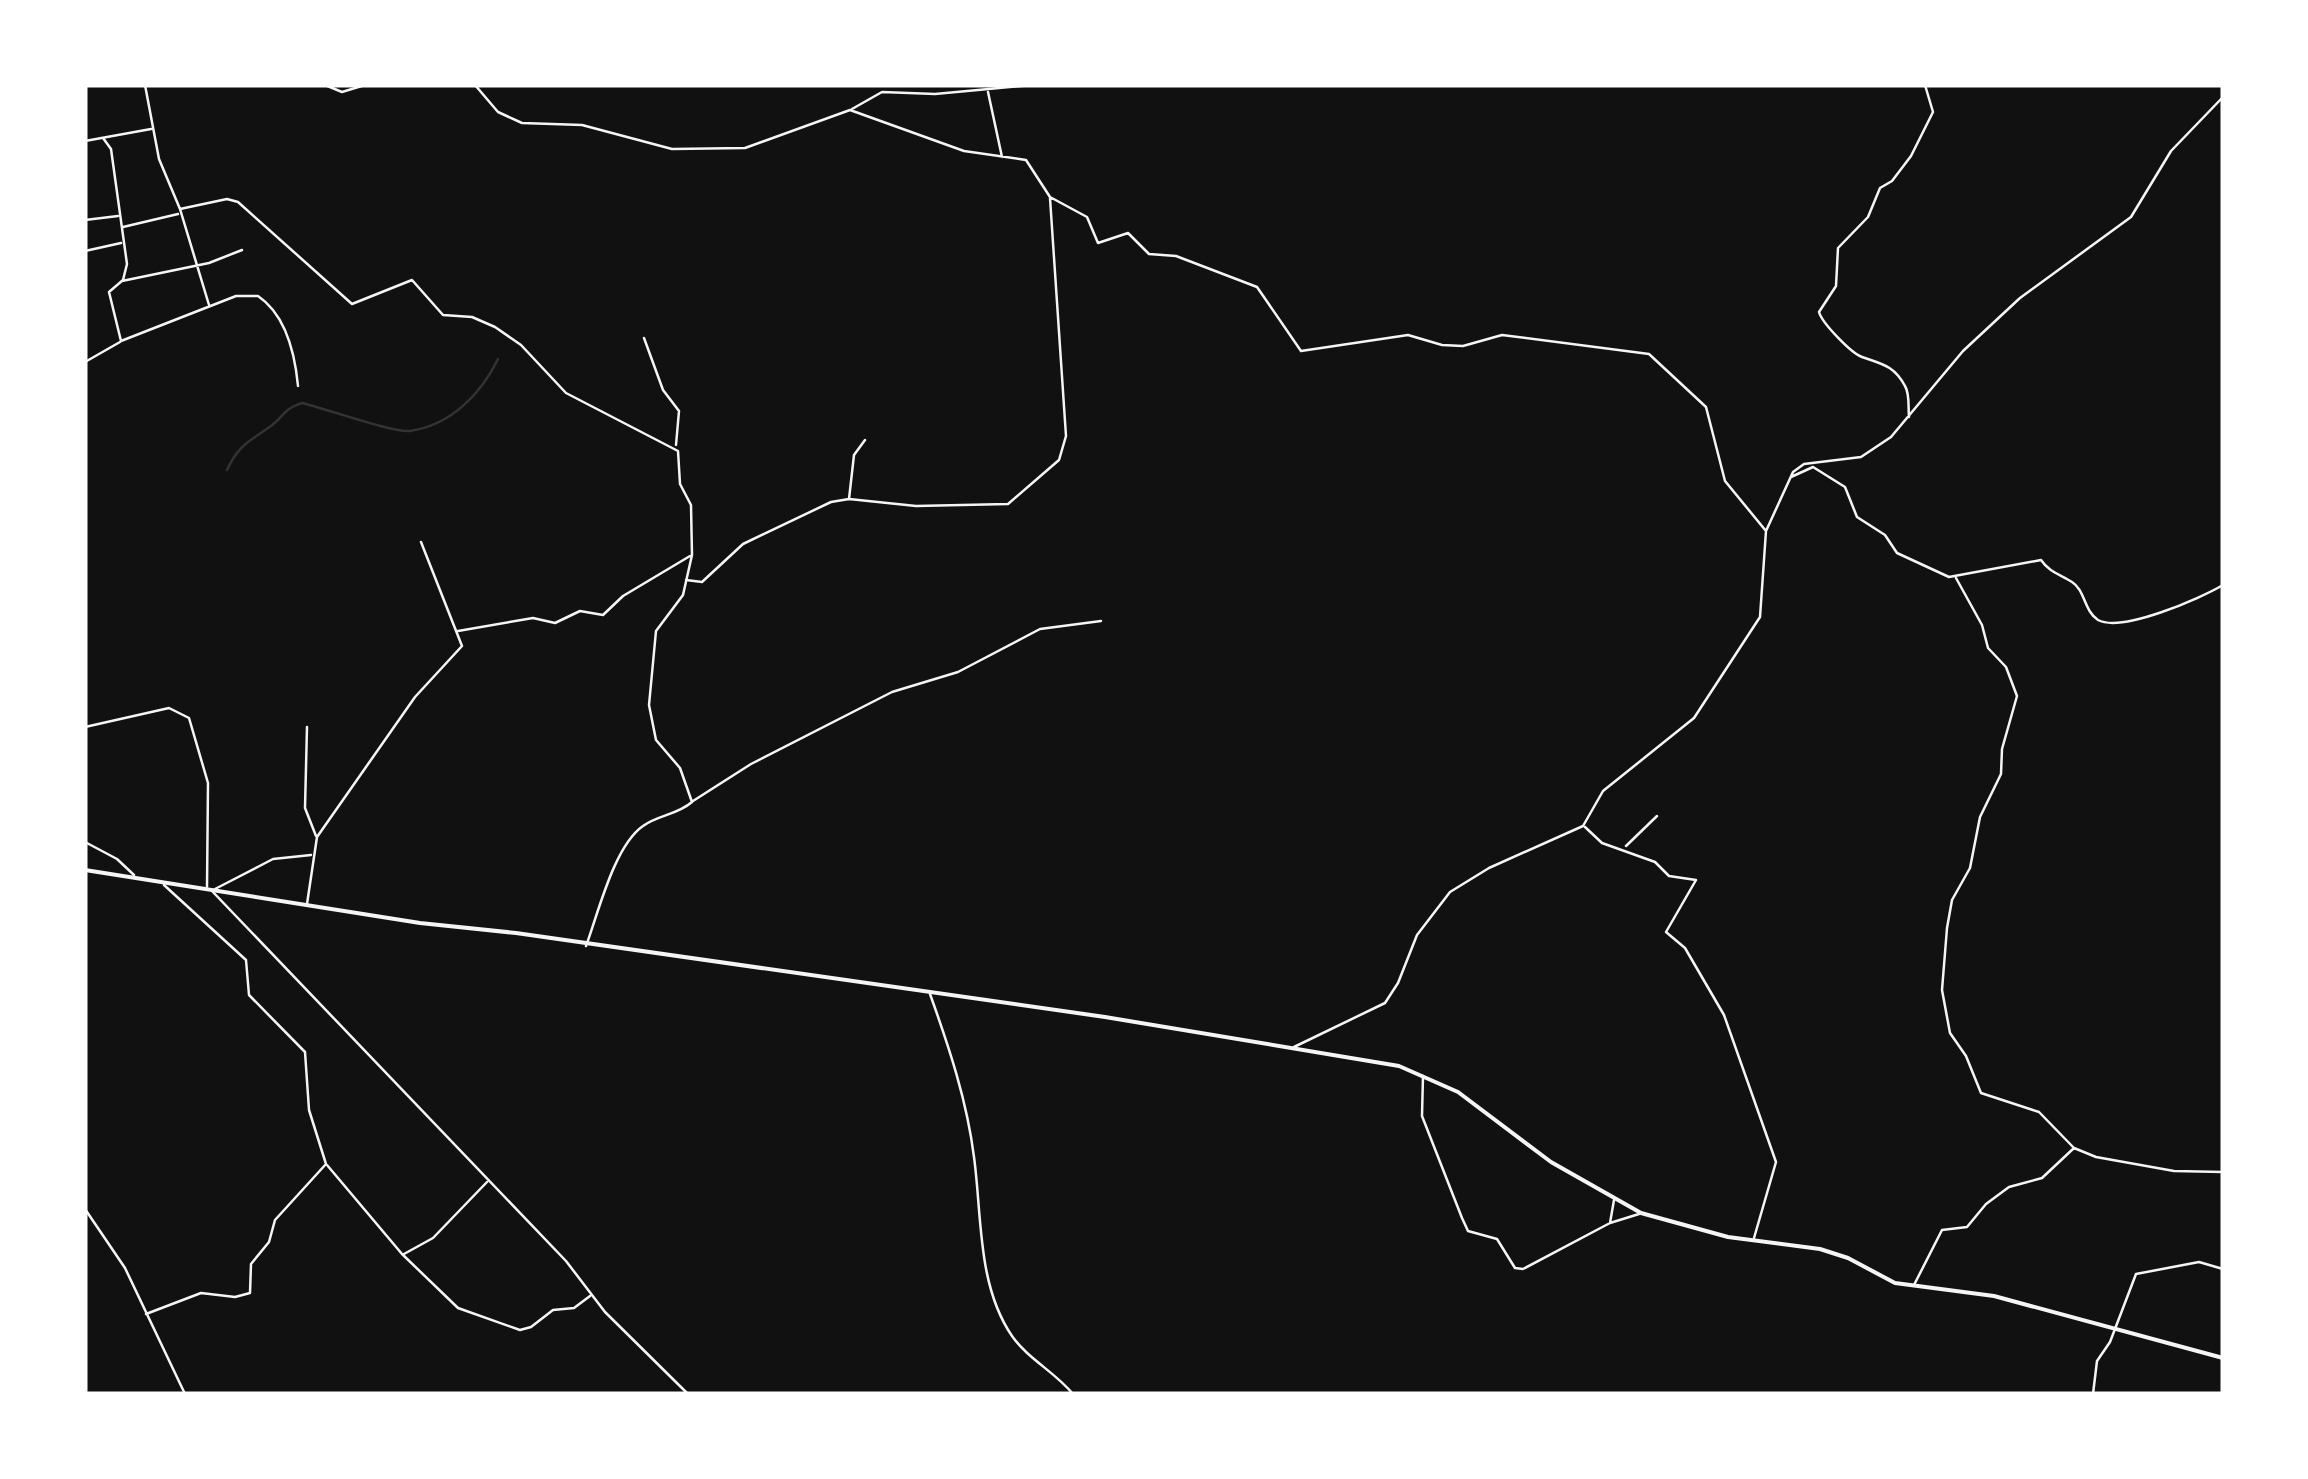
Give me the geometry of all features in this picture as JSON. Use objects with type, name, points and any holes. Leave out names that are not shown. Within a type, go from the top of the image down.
[{"type":"street","points":[[101,85],[116,85]]},
{"type":"street","points":[[145,85],[158,159],[180,212],[210,306]]},
{"type":"street","points":[[201,85],[218,85]]},
{"type":"street","points":[[325,85],[342,92],[365,85]]},
{"type":"street","points":[[475,85],[498,112],[522,124],[582,125],[696,150],[745,148],[852,110],[856,104],[882,92],[935,94],[1032,85]]},
{"type":"street","points":[[1909,419],[1906,386],[1892,368],[1884,361],[1857,355],[1824,325],[1819,312],[1838,281],[1838,248],[1868,216],[1880,188],[1900,172],[1931,118],[1925,85]]},
{"type":"street","points":[[988,90],[1002,157]]},
{"type":"street","points":[[1293,1048],[1385,1003],[1398,983],[1416,935],[1450,892],[1489,868],[1584,826],[1603,791],[1702,710],[1747,642],[1763,604],[1766,532],[1790,477],[1800,466],[1837,462],[1868,453],[1909,419],[1963,351],[2020,298],[2130,218],[2171,152],[2223,97]]},
{"type":"street","points":[[686,580],[702,582],[743,544],[816,508],[849,499],[900,506],[1004,505],[1064,455],[1050,197],[1030,162],[960,150],[852,110]]},
{"type":"street","points":[[85,141],[152,129]]},
{"type":"street","points":[[103,138],[111,149],[127,264],[109,298],[121,341]]},
{"type":"street","points":[[1050,197],[1084,213],[1098,243],[1128,233],[1149,254],[1176,256],[1257,287],[1301,351],[1408,335],[1463,346],[1502,335],[1649,354],[1706,407],[1725,482],[1766,532]]},
{"type":"street","points":[[120,227],[233,200],[352,304],[412,280],[443,316],[472,317],[495,327],[520,344],[572,397],[622,426],[675,446]]},
{"type":"street","points":[[85,220],[118,216]]},
{"type":"street","points":[[85,251],[122,243]]},
{"type":"street","points":[[121,281],[196,265],[242,250]]},
{"type":"street","points":[[85,362],[121,341],[245,294],[268,303],[293,353],[298,386]]},
{"type":"street","points":[[644,338],[662,390],[679,411],[675,446],[682,488],[691,505],[692,555],[677,608],[656,631],[649,676],[649,713],[656,740],[680,768],[692,802]]},
{"type":"street","points":[[849,499],[854,455],[865,440]]},
{"type":"street","points":[[1790,477],[1815,467],[1844,487],[1857,516],[1885,535],[1899,555],[1956,578],[2039,559],[2050,572],[2074,583],[2091,614],[2106,622],[2144,618],[2223,585]]},
{"type":"street","points":[[307,906],[317,837],[415,697],[460,650],[456,630],[421,542]]},
{"type":"street","points":[[456,630],[533,618],[555,623],[580,611],[603,615],[623,596],[692,555]]},
{"type":"street","points":[[1956,578],[1982,625],[1988,648],[2006,667],[2017,696],[2002,749],[2000,774],[1980,817],[1970,868],[1948,918],[1942,992],[1950,1033],[1981,1094],[2040,1113],[2074,1148],[2096,1157],[2174,1170],[2223,1172]]},
{"type":"street","points":[[586,946],[598,906],[630,839],[646,824],[692,802],[751,764],[892,692],[958,672],[1040,629],[1101,621]]},
{"type":"street","points":[[85,727],[169,708],[189,718],[204,757],[209,793],[211,888],[486,1182],[566,1261],[590,1296],[688,1394]]},
{"type":"street","points":[[307,728],[306,808],[317,837]]},
{"type":"street","points":[[1623,848],[1657,816]]},
{"type":"street","points":[[1584,826],[1602,843],[1656,862],[1669,876],[1696,880],[1666,932],[1685,948],[1726,1021],[1776,1162],[1753,1242]]},
{"type":"street","points":[[85,842],[117,858],[134,876]]},
{"type":"street","points":[[211,888],[272,859],[312,855]]},
{"type":"street","points":[[85,870],[1399,1066],[1466,1098],[1541,1155],[1640,1213],[1753,1242],[1836,1253],[1895,1283],[1994,1296],[2223,1358]]},
{"type":"street","points":[[159,881],[246,960],[250,994],[305,1052],[308,1110],[326,1164],[402,1254],[458,1308],[520,1330],[531,1327],[549,1312],[574,1308],[590,1296]]},
{"type":"street","points":[[929,993],[950,1046],[974,1159],[974,1198],[993,1292],[1013,1337],[1073,1394]]},
{"type":"street","points":[[1423,1076],[1422,1116],[1468,1231],[1497,1239],[1514,1268],[1524,1269],[1610,1224],[1640,1213]]},
{"type":"street","points":[[1914,1286],[1942,1230],[1968,1227],[1986,1204],[2009,1187],[2042,1178],[2074,1148]]},
{"type":"street","points":[[146,1314],[201,1293],[236,1297],[250,1293],[251,1264],[268,1242],[275,1220],[326,1164]]},
{"type":"street","points":[[402,1254],[433,1238],[486,1182]]},
{"type":"street","points":[[1610,1224],[1614,1200]]},
{"type":"street","points":[[86,1212],[125,1268],[185,1394]]},
{"type":"street","points":[[2093,1394],[2097,1361],[2138,1272],[2199,1262],[2223,1270]]},
{"type":"waterway","points":[[227,470],[245,444],[302,403],[401,431],[425,428],[463,406],[498,359]]}]
